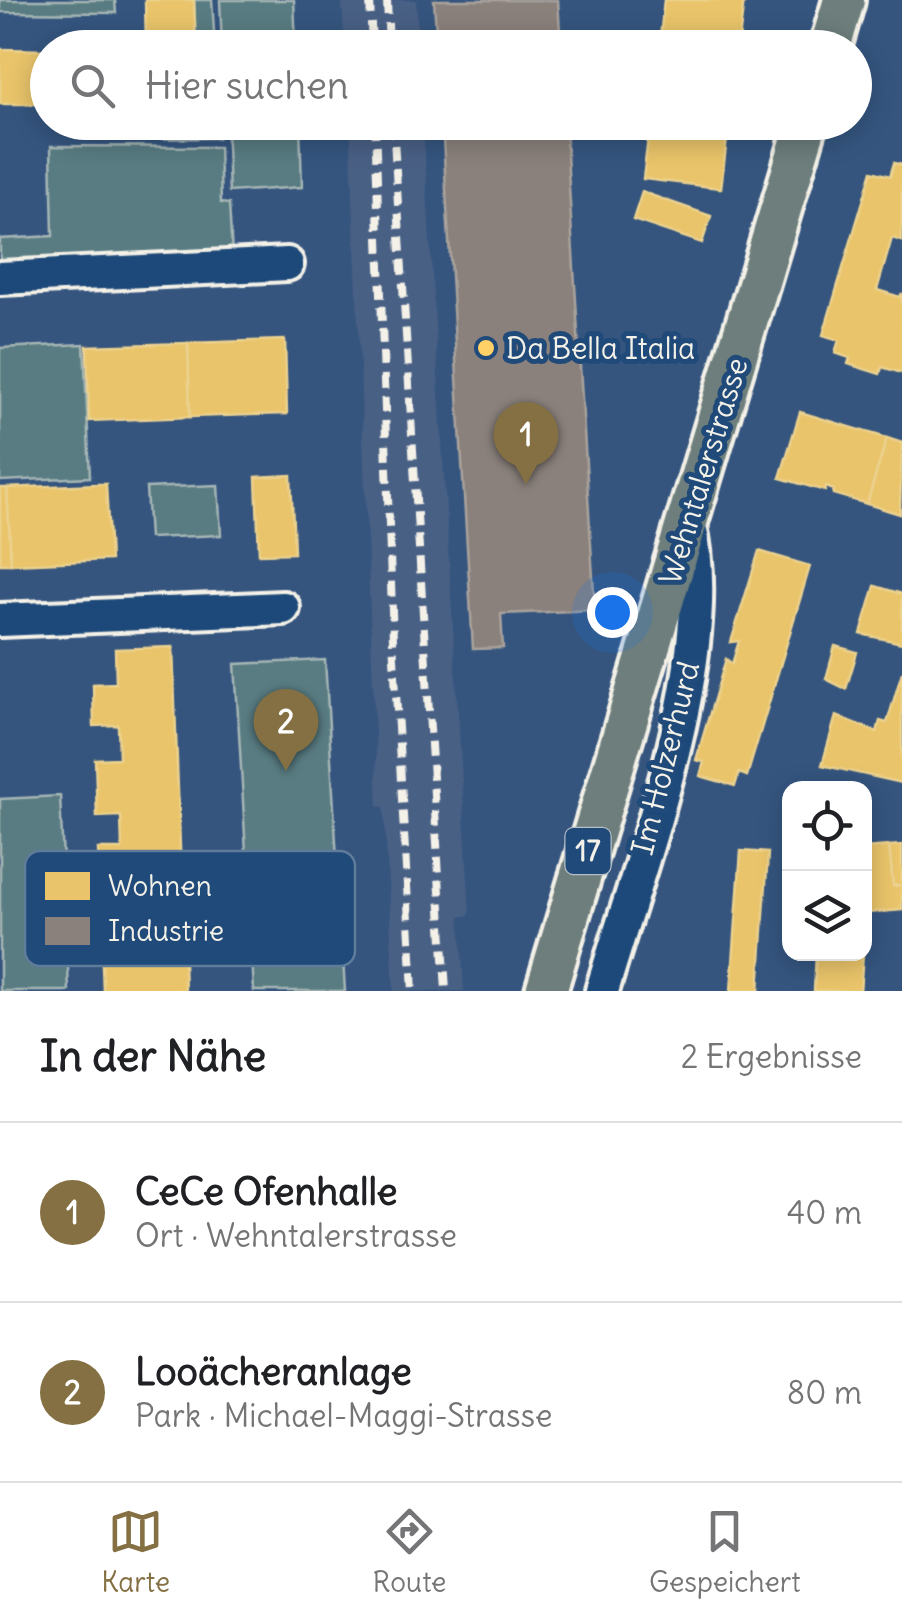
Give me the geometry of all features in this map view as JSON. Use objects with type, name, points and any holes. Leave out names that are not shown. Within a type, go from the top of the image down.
[{"type":"main road","points":[[835,30],[844,0]]},
{"type":"main road","name":"Wehntalerstrasse","points":[[546,991],[802,140]]},
{"type":"street","points":[[0,278],[287,264]]},
{"type":"street","name":"Im Holzerhurd","points":[[602,991],[685,693],[699,581],[688,522]]},
{"type":"street","points":[[0,620],[283,608]]},
{"type":"shaded area","points":[[342,0],[416,0],[418,30],[344,30]]},
{"type":"shaded area","points":[[351,140],[424,140],[470,915],[460,917],[464,991],[394,991],[384,807],[378,806]]},
{"type":"green space","points":[[0,0],[115,0],[116,13],[0,12]]},
{"type":"green space","points":[[194,0],[212,0],[214,30],[195,30]]},
{"type":"green space","points":[[220,0],[294,0],[295,30],[221,30]]},
{"type":"green space","points":[[227,140],[301,140],[302,187],[229,192]]},
{"type":"green space","points":[[51,146],[219,147],[221,203],[229,204],[232,254],[0,264],[0,239],[53,236]]},
{"type":"green space","points":[[84,344],[90,477],[0,481],[0,348]]},
{"type":"green space","points":[[218,485],[221,535],[149,538],[146,488]]},
{"type":"green space","points":[[325,660],[337,851],[246,851],[235,664]]},
{"type":"green space","points":[[60,796],[63,851],[25,851],[25,966],[68,966],[69,991],[0,991],[0,799]]},
{"type":"green space","points":[[253,966],[343,966],[345,991],[254,991]]},
{"type":"building: Wohnen","points":[[145,0],[194,0],[195,30],[146,30]]},
{"type":"building: Wohnen","points":[[664,0],[744,0],[740,30],[661,30]]},
{"type":"building: Wohnen","points":[[0,49],[30,50],[30,104],[0,104]]},
{"type":"building: Wohnen","points":[[648,140],[727,140],[721,188],[643,179]]},
{"type":"building: Wohnen","points":[[894,163],[902,165],[902,241],[892,238],[877,290],[900,297],[902,293],[902,373],[882,367],[880,374],[848,364],[850,358],[835,353],[839,340],[823,335],[872,171],[890,176]]},
{"type":"building: Wohnen","points":[[642,192],[711,216],[702,243],[633,220]]},
{"type":"building: Wohnen","points":[[285,340],[287,414],[190,417],[188,343]]},
{"type":"building: Wohnen","points":[[188,343],[190,417],[89,421],[87,346]]},
{"type":"building: Wohnen","points":[[800,412],[887,438],[867,504],[833,494],[834,490],[826,487],[825,491],[780,478]]},
{"type":"building: Wohnen","points":[[887,438],[902,443],[900,514],[867,504]]},
{"type":"building: Wohnen","points":[[291,475],[294,553],[259,554],[256,477]]},
{"type":"building: Wohnen","points":[[106,484],[110,560],[11,564],[7,488]]},
{"type":"building: Wohnen","points":[[0,488],[7,488],[11,564],[0,564]]},
{"type":"building: Wohnen","points":[[759,551],[810,566],[747,776],[739,773],[735,786],[700,776],[704,762],[696,760],[726,659],[732,664],[739,641],[731,642]]},
{"type":"building: Wohnen","points":[[875,586],[902,594],[902,643],[861,634]]},
{"type":"building: Wohnen","points":[[835,646],[857,652],[846,689],[826,679]]},
{"type":"building: Wohnen","points":[[173,647],[180,851],[98,851],[122,849],[121,816],[97,817],[95,759],[119,758],[118,725],[94,726],[93,684],[116,683],[115,649]]},
{"type":"building: Wohnen","points":[[902,672],[902,783],[822,765],[836,716],[877,732],[880,721],[887,723]]},
{"type":"building: Wohnen","points":[[902,845],[902,885],[893,886],[889,846]]},
{"type":"building: Wohnen","points":[[889,846],[893,886],[902,885],[902,910],[872,912],[872,847]]},
{"type":"building: Wohnen","points":[[741,851],[768,853],[759,991],[731,991]]},
{"type":"building: Wohnen","points":[[816,961],[862,961],[860,991],[814,991]]},
{"type":"building: Wohnen","points":[[102,966],[184,966],[185,991],[103,991]]},
{"type":"building: Industrie","points":[[434,0],[558,0],[560,30],[436,30]]},
{"type":"building: Industrie","points":[[443,140],[566,140],[595,610],[501,614],[503,648],[473,649]]},
{"type":"railway","points":[[370,0],[371,30]]},
{"type":"railway","points":[[387,0],[388,30]]},
{"type":"railway","points":[[376,140],[393,640],[413,991]]},
{"type":"railway","points":[[394,140],[446,991]]},
{"type":"place","name":"Da Bella Italia","points":[[486,348]]},
{"type":"place","name":"CeCe Ofenhalle","points":[[526,484]]},
{"type":"place","name":"Looächeranlage","points":[[286,771]]}]
